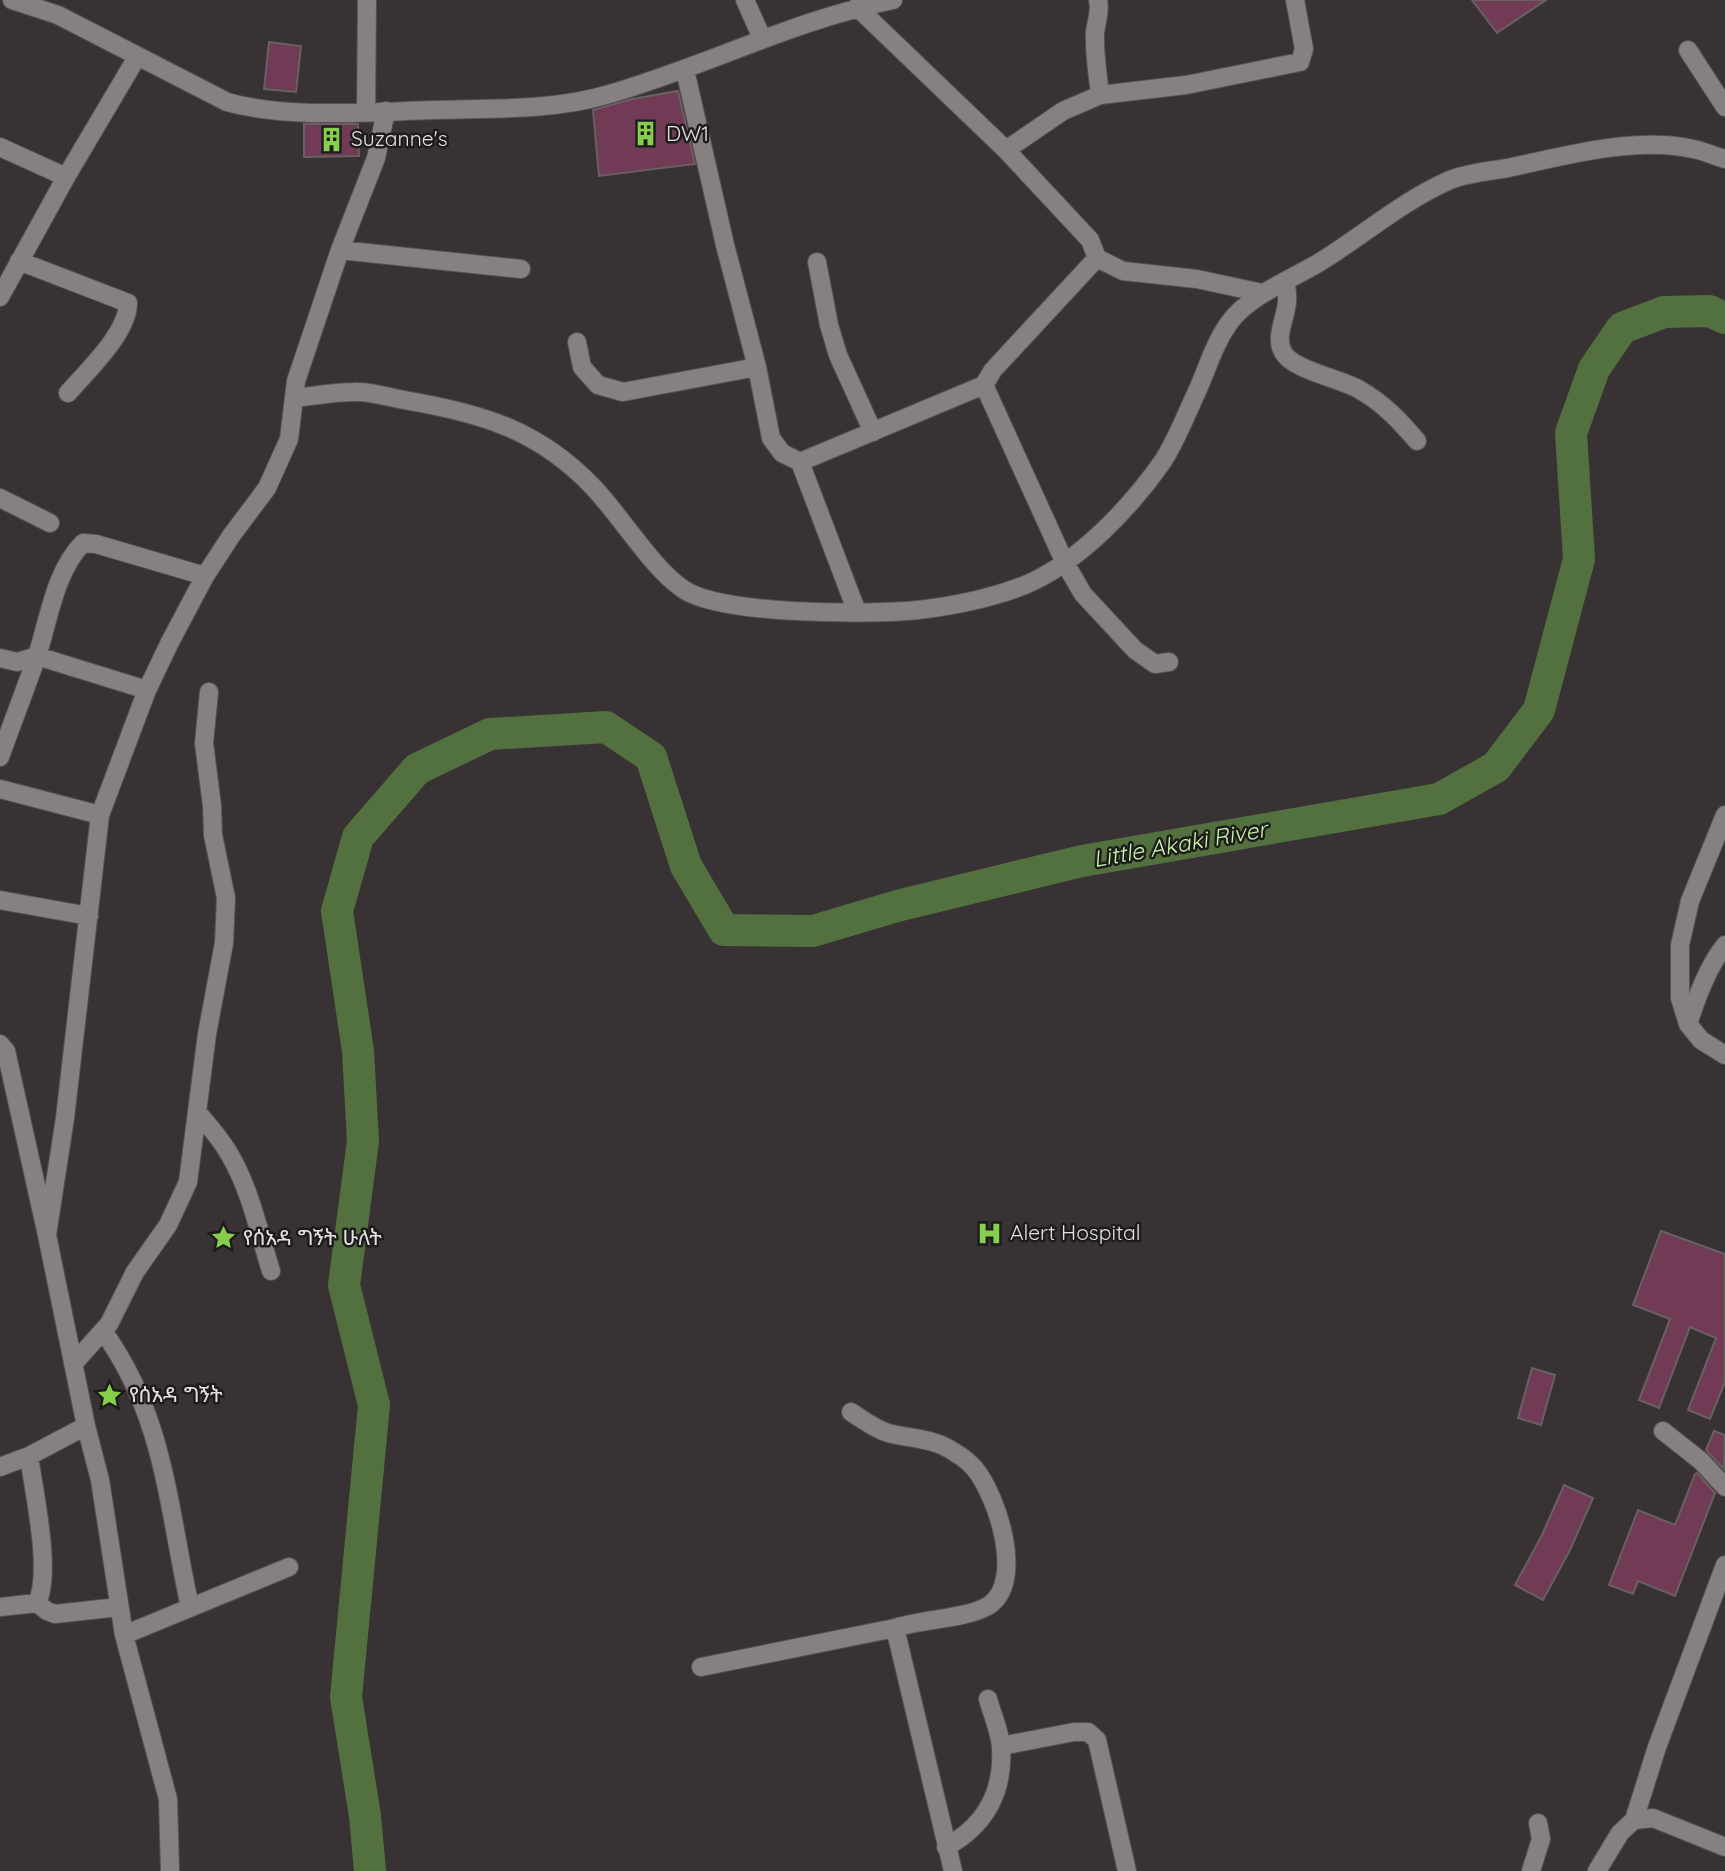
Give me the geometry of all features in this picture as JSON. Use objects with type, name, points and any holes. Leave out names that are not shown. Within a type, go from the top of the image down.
[{"type":"street","points":[[12,0],[58,15],[227,102],[254,110],[366,113],[561,106],[685,70],[762,38],[857,7],[893,0]]},
{"type":"street","points":[[366,113],[367,0]]},
{"type":"street","points":[[745,0],[762,38]]},
{"type":"street","points":[[1098,0],[1100,9],[1095,30],[1095,46],[1100,95]]},
{"type":"street","points":[[1006,150],[1063,111],[1100,95],[1186,85],[1300,62],[1304,49],[1295,0]]},
{"type":"street","points":[[857,7],[1006,150],[1090,240],[1097,258],[1123,271],[1198,279],[1262,293]]},
{"type":"street","points":[[1688,50],[1725,107]]},
{"type":"street","points":[[0,297],[66,177],[137,57]]},
{"type":"street","points":[[685,70],[725,245],[757,367],[771,438],[782,453],[800,462],[857,612]]},
{"type":"street","points":[[47,1235],[65,1118],[100,815],[147,690],[205,576],[267,488],[289,439],[296,381],[340,250],[376,158],[386,111]]},
{"type":"street","points":[[294,398],[356,391],[466,411],[541,443],[592,486],[662,570],[684,590],[704,599],[733,606],[857,612],[918,610],[988,596],[1027,584],[1065,562],[1122,512],[1165,458],[1197,393],[1213,349],[1232,318],[1262,293],[1284,284],[1346,246],[1405,202],[1455,178],[1558,156],[1633,145],[1690,148],[1725,159]]},
{"type":"street","points":[[0,147],[66,177]]},
{"type":"street","points":[[340,250],[522,269]]},
{"type":"street","points":[[800,462],[984,385],[993,370],[1097,258]]},
{"type":"street","points":[[19,261],[128,303],[128,310],[117,334],[68,393]]},
{"type":"street","points":[[817,261],[829,325],[838,355],[873,432]]},
{"type":"street","points":[[1284,284],[1289,296],[1278,341],[1284,355],[1302,366],[1358,388],[1401,422],[1416,442]]},
{"type":"street","points":[[577,342],[582,367],[598,385],[623,392],[757,367]]},
{"type":"street","points":[[984,385],[1065,562],[1083,594],[1135,650],[1155,664],[1169,662]]},
{"type":"street","points":[[0,498],[50,523]]},
{"type":"street","points":[[0,757],[37,656],[60,581],[71,555],[83,543],[96,544],[205,576]]},
{"type":"street","points":[[0,658],[17,662],[37,656],[147,690]]},
{"type":"street","points":[[73,1364],[109,1324],[135,1272],[168,1225],[188,1182],[207,1034],[225,943],[226,898],[213,835],[204,743],[209,692]]},
{"type":"street","points":[[0,789],[100,815]]},
{"type":"street","points":[[1725,815],[1689,901],[1680,945],[1680,998],[1688,1024],[1701,1040],[1725,1055]]},
{"type":"street","points":[[0,900],[89,916]]},
{"type":"street","points":[[1688,1024],[1699,991],[1723,951]]},
{"type":"street","points":[[0,1044],[6,1051],[86,1426],[100,1480],[124,1635],[168,1799],[170,1871]]},
{"type":"street","points":[[198,1113],[215,1133],[236,1167],[250,1199],[271,1272]]},
{"type":"street","points":[[103,1331],[130,1374],[155,1436],[168,1487],[177,1548],[191,1607]]},
{"type":"street","points":[[701,1667],[914,1622],[955,1616],[987,1606],[998,1597],[1005,1579],[1007,1560],[1004,1539],[989,1494],[975,1468],[954,1451],[937,1442],[886,1432],[851,1412]]},
{"type":"street","points":[[0,1467],[29,1456],[86,1426]]},
{"type":"street","points":[[1663,1431],[1701,1461],[1725,1487]]},
{"type":"street","points":[[29,1456],[44,1570],[42,1592],[37,1603]]},
{"type":"street","points":[[1597,1871],[1620,1833],[1634,1820],[1657,1747],[1725,1566]]},
{"type":"street","points":[[124,1635],[289,1567]]},
{"type":"street","points":[[0,1606],[37,1603],[55,1615],[119,1607]]},
{"type":"street","points":[[895,1628],[953,1871]]},
{"type":"street","points":[[946,1847],[964,1837],[983,1817],[997,1793],[1001,1746],[988,1699]]},
{"type":"street","points":[[1001,1746],[1088,1731],[1097,1740],[1127,1871]]},
{"type":"street","points":[[1634,1820],[1653,1818],[1725,1847]]},
{"type":"street","points":[[1531,1871],[1541,1839],[1538,1823]]},
{"type":"building","points":[[1472,0],[1546,0],[1497,33]]},
{"type":"building","points":[[269,42],[301,46],[296,92],[264,89]]},
{"type":"building","name":"DW1","points":[[678,91],[695,164],[599,176],[593,110],[632,99]]},
{"type":"building","name":"Suzanne's","points":[[304,124],[358,124],[359,156],[304,157]]},
{"type":"building","points":[[1661,1231],[1725,1254],[1725,1382],[1710,1419],[1688,1410],[1716,1338],[1690,1327],[1659,1408],[1639,1400],[1670,1319],[1633,1305]]},
{"type":"building","points":[[1532,1368],[1555,1375],[1541,1425],[1518,1418]]},
{"type":"building","points":[[1714,1431],[1725,1435],[1724,1469],[1706,1450]]},
{"type":"building","points":[[1697,1473],[1715,1493],[1675,1596],[1638,1581],[1633,1594],[1609,1585],[1638,1510],[1675,1525]]},
{"type":"building","points":[[1564,1485],[1593,1498],[1570,1550],[1543,1600],[1515,1585],[1542,1535]]},
{"type":"waterway","name":"Little Akaki River","points":[[370,1871],[365,1816],[346,1697],[374,1405],[344,1285],[363,1141],[358,1051],[337,911],[358,837],[417,769],[490,734],[606,727],[651,757],[686,866],[724,930],[813,931],[897,906],[1082,861],[1439,799],[1496,767],[1539,710],[1579,559],[1571,433],[1594,369],[1622,328],[1664,312],[1709,311],[1725,318]]},
{"type":"place","name":"DW1","points":[[646,134]]},
{"type":"place","name":"Suzanne's","points":[[331,139]]},
{"type":"place","name":"Alert Hospital","points":[[990,1233]]},
{"type":"place","name":"የሰአዳ ግኝት ሁለት","points":[[223,1238]]},
{"type":"place","name":"የሰአዳ ግኝት","points":[[109,1395]]}]
